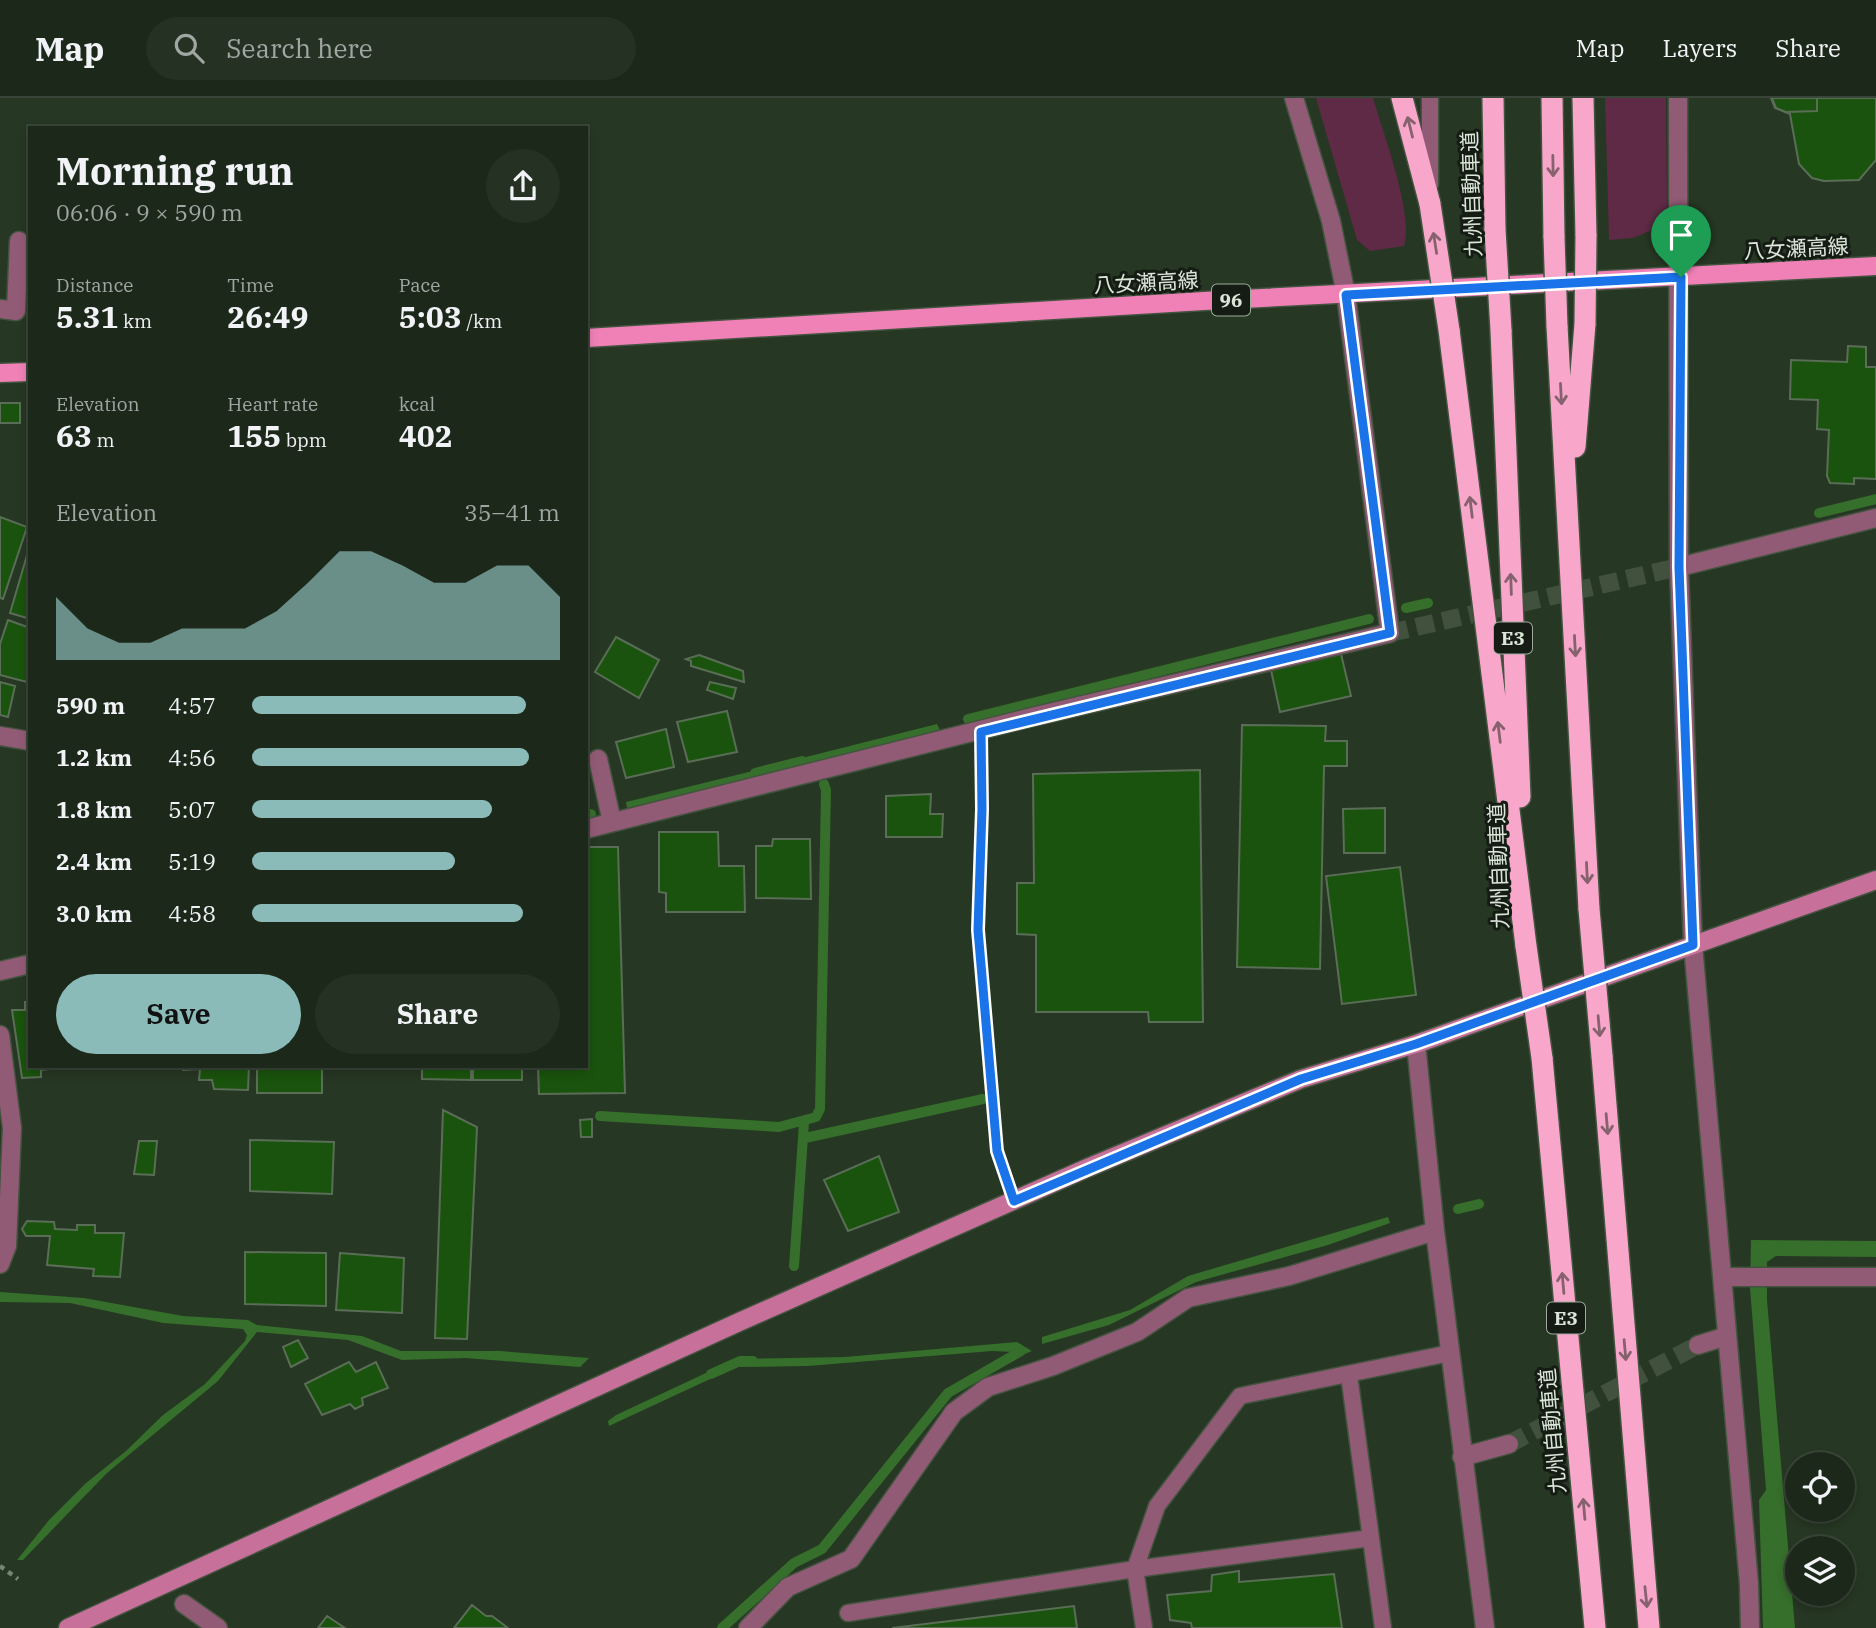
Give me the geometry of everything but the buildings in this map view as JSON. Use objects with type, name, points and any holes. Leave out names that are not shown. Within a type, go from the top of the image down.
[{"type":"highway","points":[[1402,98],[1430,204],[1449,330],[1526,946]]},
{"type":"highway","name":"九州自動車道","points":[[1493,98],[1495,230],[1526,946],[1542,1058],[1595,1628]]},
{"type":"highway","points":[[1552,98],[1557,326],[1590,909],[1649,1628]]},
{"type":"highway","points":[[1568,524],[1585,324],[1583,98]]},
{"type":"main road","name":"八女瀬高線","points":[[588,338],[1204,301],[1876,266]]},
{"type":"main road","points":[[0,373],[28,372]]},
{"type":"street","points":[[588,828],[1390,633],[1346,295],[1331,221],[1294,98]]},
{"type":"street","points":[[1678,98],[1681,277],[1679,567],[1693,945],[1750,1628]]},
{"type":"street","points":[[0,309],[16,311],[19,241]]},
{"type":"street","points":[[1679,567],[1876,518]]},
{"type":"street","points":[[0,736],[28,741]]},
{"type":"street","points":[[598,759],[612,822]]},
{"type":"street","points":[[68,1628],[738,1322],[1301,1079],[1416,1044],[1876,880]]},
{"type":"street","points":[[0,971],[28,964]]},
{"type":"street","points":[[0,1035],[12,1128],[8,1246],[0,1264]]},
{"type":"street","points":[[1416,1044],[1435,1231],[1485,1628]]},
{"type":"street","points":[[748,1628],[788,1587],[850,1559],[954,1412],[988,1387],[1053,1366],[1137,1332],[1188,1298],[1289,1276],[1435,1231]]},
{"type":"street","points":[[1722,1277],[1876,1277]]},
{"type":"street","points":[[1698,1345],[1727,1336]]},
{"type":"street","points":[[1462,1457],[1509,1444]]},
{"type":"street","points":[[184,1604],[218,1628]]},
{"type":"lane","points":[[1430,98],[1430,204]]},
{"type":"lane","points":[[1144,1628],[1135,1569],[1157,1506],[1240,1395],[1450,1353]]},
{"type":"lane","points":[[1349,1375],[1383,1628]]},
{"type":"lane","points":[[848,1613],[1135,1569],[1371,1538]]},
{"type":"path","points":[[981,732],[982,809],[978,930],[997,1151],[1014,1201]]},
{"type":"path","points":[[0,1566],[18,1579]]},
{"type":"shaded area","points":[[1316,98],[1373,98],[1401,194],[1405,214],[1404,246],[1370,251],[1357,240]]},
{"type":"shaded area","points":[[1605,98],[1666,98],[1667,211],[1652,230],[1633,238],[1609,240]]},
{"type":"shaded area","points":[[937,724],[940,730],[792,769],[790,761]]},
{"type":"shaded area","points":[[765,768],[766,775],[627,808],[626,802]]},
{"type":"shaded area","points":[[1388,1217],[1390,1223],[1328,1245],[1196,1282],[1109,1325],[1042,1344],[1042,1337],[1130,1310],[1188,1276]]},
{"type":"shaded area","points":[[1751,1240],[1876,1241],[1876,1257],[1776,1256],[1767,1262],[1767,1300],[1787,1536],[1785,1536],[1785,1606],[1793,1606],[1795,1628],[1763,1628],[1759,1500],[1766,1490],[1750,1288]]},
{"type":"shaded area","points":[[0,1292],[84,1298],[183,1316],[248,1320],[257,1325],[362,1336],[401,1351],[500,1351],[589,1358],[580,1367],[465,1358],[402,1360],[348,1340],[257,1332],[218,1381],[107,1473],[23,1560],[17,1560],[49,1520],[86,1483],[126,1451],[163,1415],[205,1384],[245,1341],[247,1335],[243,1329],[163,1323],[70,1303],[0,1302]]},
{"type":"shaded area","points":[[1017,1342],[1032,1351],[1017,1357],[1014,1352],[992,1351],[808,1366],[740,1367],[740,1359],[845,1357]]},
{"type":"shaded area","points":[[721,1366],[721,1374],[609,1426],[608,1421],[616,1415]]},
{"type":"waterway","points":[[1819,513],[1876,499]]},
{"type":"waterway","points":[[1406,608],[1428,603]]},
{"type":"waterway","points":[[968,719],[1369,619]]},
{"type":"waterway","points":[[755,773],[802,761]]},
{"type":"waterway","points":[[600,1116],[779,1127],[816,1117],[820,1109],[824,784]]},
{"type":"waterway","points":[[805,1138],[983,1099]]},
{"type":"waterway","points":[[794,1266],[804,1123]]},
{"type":"waterway","points":[[1458,1209],[1479,1204]]},
{"type":"waterway","points":[[722,1628],[794,1563],[822,1549],[948,1393],[1021,1351]]},
{"type":"waterway","points":[[711,1374],[740,1361],[753,1361]]},
{"type":"tunnel","points":[[1390,633],[1679,567]]},
{"type":"tunnel","points":[[1509,1444],[1698,1345]]},
{"type":"route","points":[[1681,277],[1679,567],[1693,945],[1416,1044],[1301,1079],[1014,1201],[997,1151],[978,930],[982,809],[981,732],[1036,716],[1390,633],[1346,295],[1681,277]]}]
